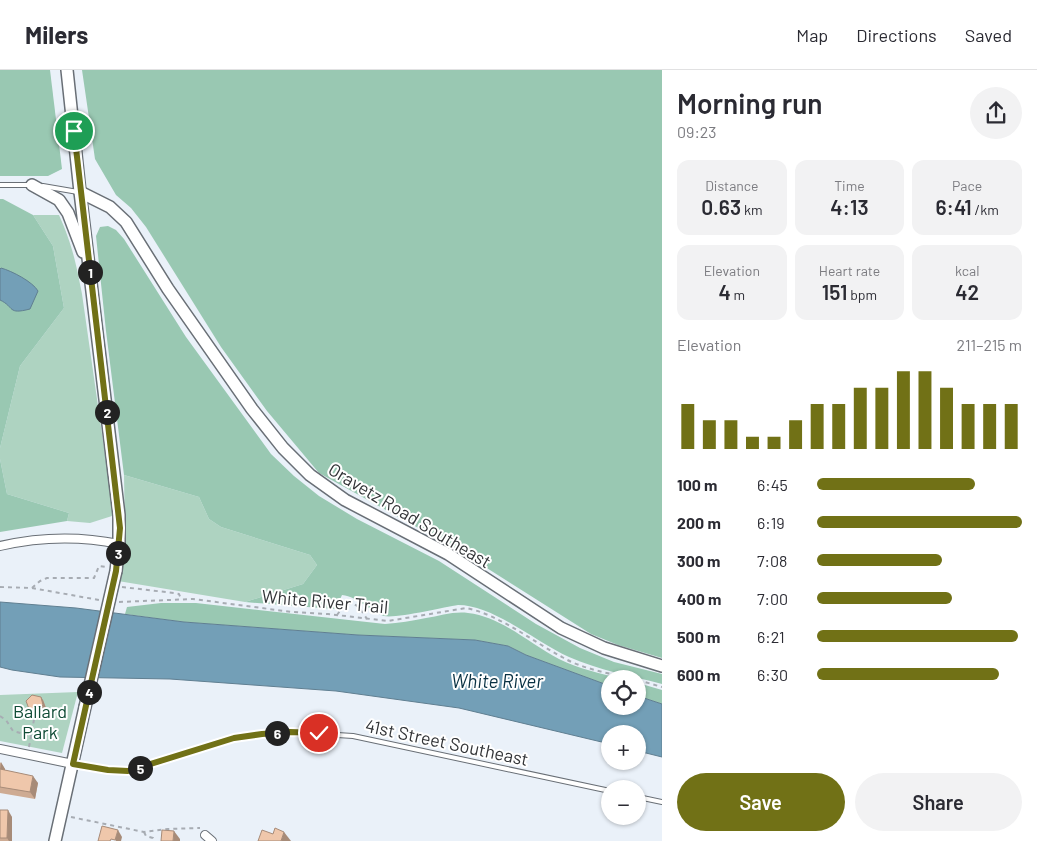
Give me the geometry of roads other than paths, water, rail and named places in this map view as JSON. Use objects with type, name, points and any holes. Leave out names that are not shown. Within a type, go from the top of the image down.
[{"type":"street","points":[[55,841],[113,585],[119,544],[119,515],[67,70]]},
{"type":"street","points":[[32,184],[59,200],[68,213],[90,271]]},
{"type":"street","name":"Oravetz Road Southeast","points":[[80,192],[110,207],[126,222],[168,289],[252,409],[283,448],[310,475],[345,500],[448,554],[561,628],[604,648],[662,666]]},
{"type":"street","points":[[0,546],[21,541],[57,539],[94,539],[119,544]]},
{"type":"street","points":[[0,749],[73,764]]},
{"type":"street","points":[[205,835],[212,841]]},
{"type":"lane","points":[[0,185],[32,184],[80,192]]},
{"type":"lane","name":"41st Street Southeast","points":[[73,764],[108,770],[128,771],[234,738],[290,732],[319,733],[353,736],[601,789]]},
{"type":"lane","points":[[646,799],[662,802]]},
{"type":"water","points":[[1,268],[22,277],[38,291],[30,309],[14,311],[0,300]]},
{"type":"water","name":"White River","points":[[0,602],[76,608],[184,622],[358,635],[475,640],[508,646],[526,655],[601,683],[601,715],[646,715],[646,699],[662,704],[662,757],[646,753],[646,725],[601,725],[601,742],[459,708],[336,691],[170,679],[60,677],[0,667]]},
{"type":"park label","name":"Ballard Park","points":[[40,721]]}]
